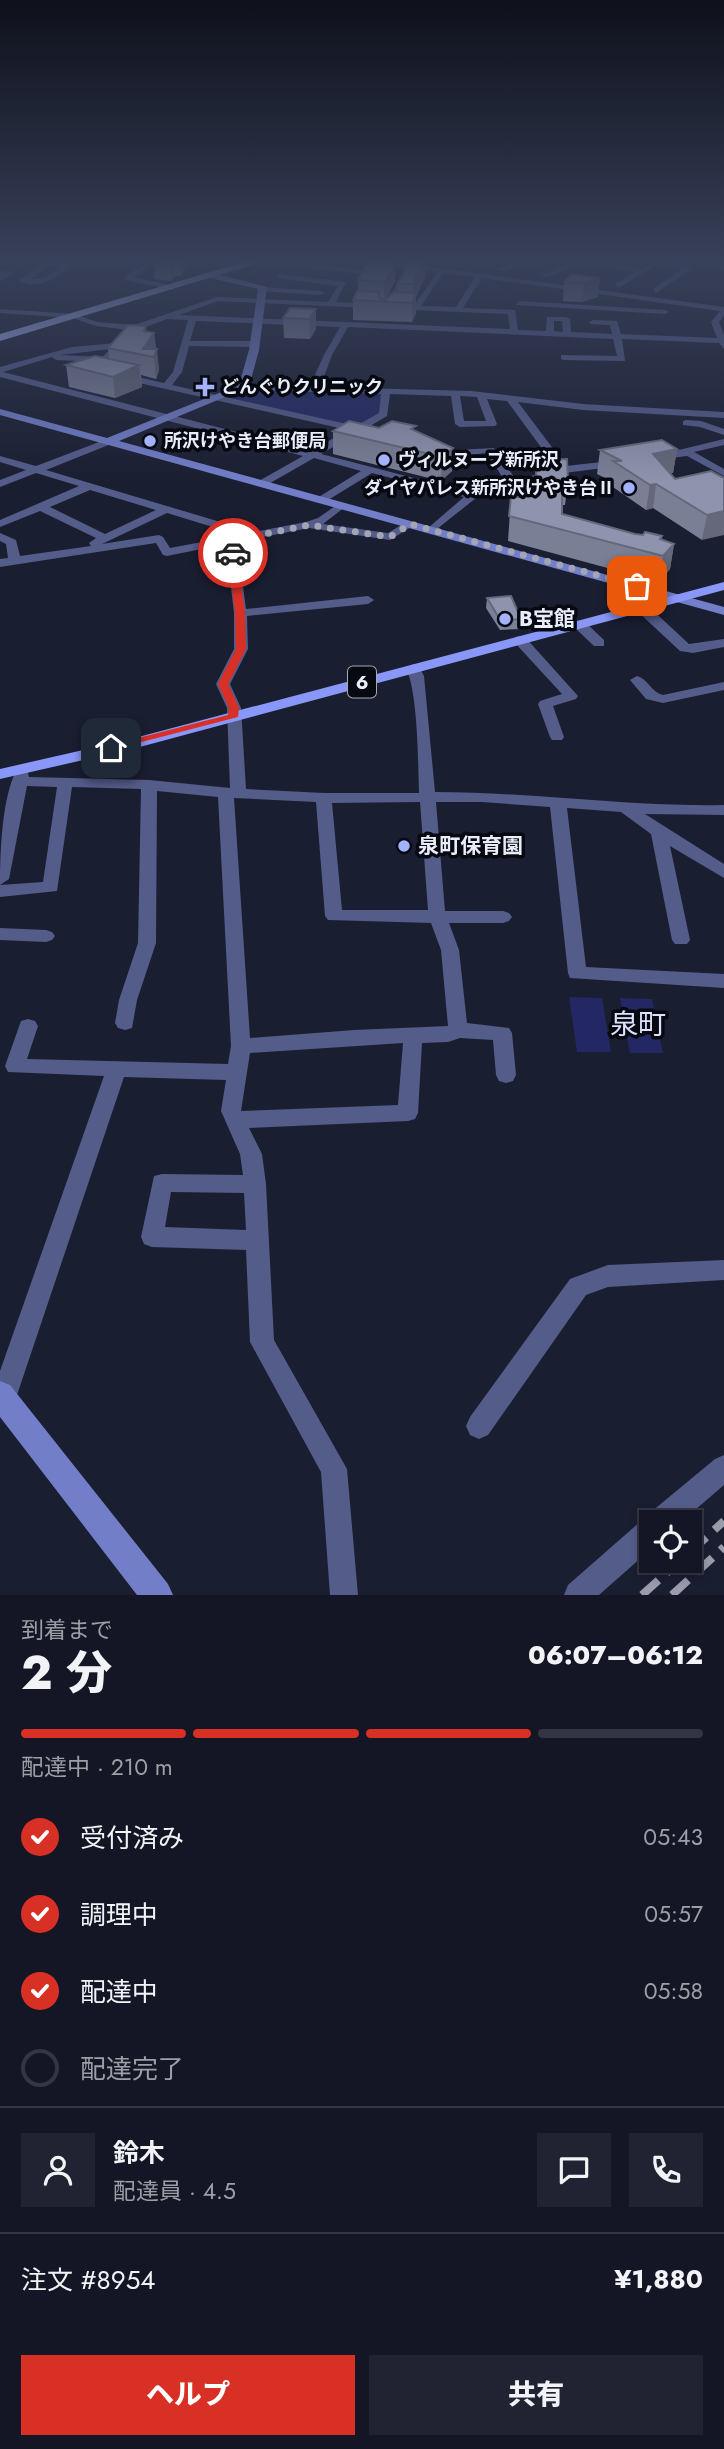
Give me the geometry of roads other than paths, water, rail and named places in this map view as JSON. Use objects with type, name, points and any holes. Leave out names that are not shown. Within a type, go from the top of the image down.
[{"type":"highway","points":[[0,338],[19,332]]},
{"type":"main road","name":"6","points":[[0,774],[21,775],[724,586]]},
{"type":"street","points":[[73,348],[82,334],[108,332]]},
{"type":"street","points":[[97,371],[131,332]]},
{"type":"street","points":[[167,386],[177,372],[187,332]]},
{"type":"street","points":[[244,387],[255,332]]},
{"type":"street","points":[[314,389],[341,332]]},
{"type":"street","points":[[530,332],[616,335],[723,343]]},
{"type":"street","points":[[564,357],[620,360],[622,359],[616,335]]},
{"type":"street","points":[[184,342],[254,344]]},
{"type":"street","points":[[0,372],[73,348],[92,345],[118,346]]},
{"type":"street","points":[[50,355],[57,358],[106,360]]},
{"type":"street","points":[[85,375],[97,371],[372,432]]},
{"type":"street","points":[[0,372],[48,387],[472,496]]},
{"type":"street","points":[[48,387],[72,379]]},
{"type":"street","points":[[0,484],[244,387],[481,395],[701,424],[724,432]]},
{"type":"street","points":[[261,484],[384,414],[386,391]]},
{"type":"street","points":[[455,393],[460,424],[492,424],[481,395]]},
{"type":"street","points":[[510,398],[563,470]]},
{"type":"street","points":[[561,405],[724,415]]},
{"type":"street","points":[[0,412],[724,611]]},
{"type":"street","points":[[689,453],[690,449],[724,442]]},
{"type":"street","points":[[420,444],[457,453],[490,450],[512,483]]},
{"type":"street","points":[[432,530],[472,496],[563,470],[689,453],[724,473]]},
{"type":"street","points":[[0,459],[255,536]]},
{"type":"street","points":[[321,500],[370,470]]},
{"type":"street","points":[[0,524],[92,485]]},
{"type":"street","points":[[0,563],[159,539],[166,552],[231,541],[309,525],[322,520],[341,505]]},
{"type":"street","points":[[41,507],[106,538]]},
{"type":"street","points":[[80,550],[169,508]]},
{"type":"street","points":[[309,525],[390,537],[410,524]]},
{"type":"street","points":[[0,536],[12,542],[14,561]]},
{"type":"street","points":[[231,541],[240,613],[241,649],[223,684],[234,708],[239,770],[232,793],[241,1046],[231,1111],[251,1154],[255,1184],[262,1342],[334,1469],[344,1595]]},
{"type":"street","points":[[240,613],[368,600]]},
{"type":"street","points":[[642,608],[685,648],[724,643]]},
{"type":"street","points":[[580,625],[599,643]]},
{"type":"street","points":[[520,640],[571,696],[545,704],[557,737]]},
{"type":"street","points":[[413,668],[417,676],[423,727],[426,796],[437,915],[450,950],[458,1030]]},
{"type":"street","points":[[637,680],[651,696],[663,699],[724,686]]},
{"type":"street","points":[[1,872],[3,848],[21,775],[65,782],[149,785],[324,798],[426,796],[673,811],[724,810]]},
{"type":"street","points":[[0,891],[51,887],[65,782]]},
{"type":"street","points":[[125,1023],[128,1000],[147,943],[149,785]]},
{"type":"street","points":[[324,798],[334,916],[503,917]]},
{"type":"street","points":[[558,803],[577,973],[724,981]]},
{"type":"street","points":[[626,808],[724,872]]},
{"type":"street","points":[[659,832],[681,940]]},
{"type":"street","points":[[0,934],[46,936]]},
{"type":"street","points":[[28,1026],[15,1066],[116,1071],[237,1072]]},
{"type":"street","points":[[241,1046],[448,1035],[458,1030],[502,1033],[506,1075]]},
{"type":"street","points":[[234,1120],[408,1113],[413,1035]]},
{"type":"street","points":[[116,1071],[1,1397],[157,1595]]},
{"type":"street","points":[[255,1184],[162,1183],[152,1237],[257,1240]]},
{"type":"street","points":[[479,1426],[578,1287],[608,1276],[724,1270]]},
{"type":"street","points":[[675,1510],[724,1468]]},
{"type":"street","points":[[578,1595],[639,1542]]},
{"type":"railway","points":[[702,1541],[724,1521]]},
{"type":"railway","points":[[672,1595],[724,1547]]},
{"type":"railway","points":[[642,1595],[667,1573]]},
{"type":"place","name":"どんぐりクリニック","points":[[205,387]]},
{"type":"place","name":"所沢けやき台郵便局","points":[[150,441]]},
{"type":"place","name":"ヴィルヌーブ新所沢","points":[[384,460]]},
{"type":"place","name":"ダイヤパレス新所沢けやき台Ⅱ","points":[[629,488]]},
{"type":"place","name":"B宝館","points":[[505,619]]},
{"type":"place","name":"泉町保育園","points":[[404,846]]},
{"type":"district","name":"泉町","points":[[638,1024]]}]
